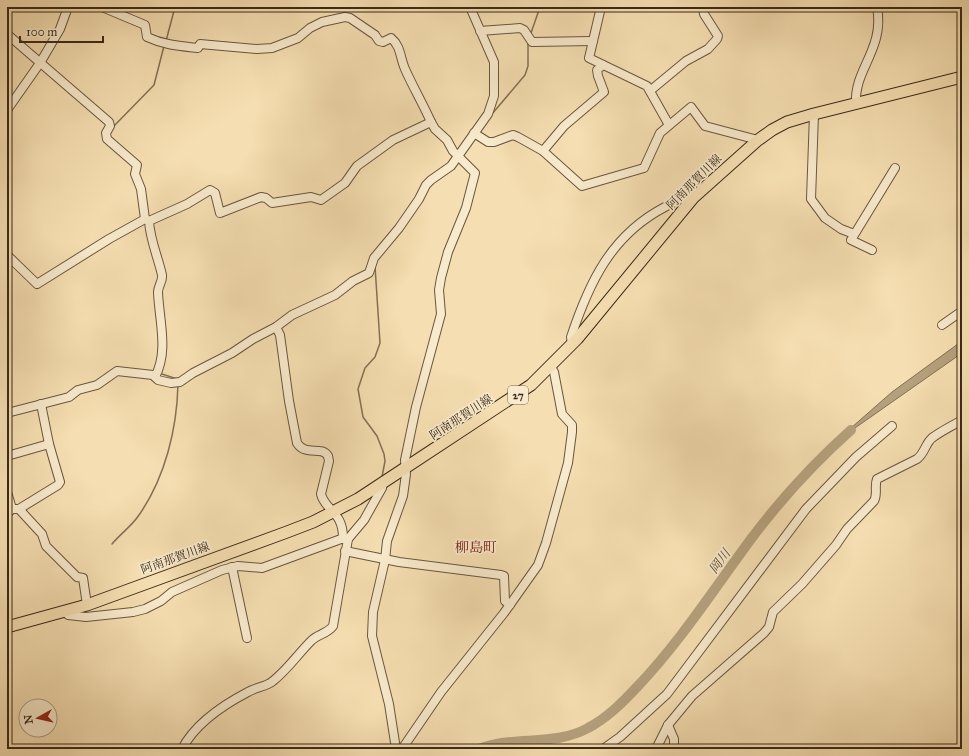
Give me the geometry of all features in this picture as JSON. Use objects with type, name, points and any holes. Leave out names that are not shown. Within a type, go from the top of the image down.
[{"type":"main road","name":"阿南那賀川線","points":[[7,627],[65,612],[300,527],[335,512],[383,483],[520,393],[551,367],[572,345],[693,198],[758,140],[787,122],[856,103],[960,80]]},
{"type":"street","points":[[7,110],[40,63],[60,29],[68,7]]},
{"type":"street","points":[[102,7],[144,25],[147,37],[154,40],[167,44],[198,48],[200,44],[257,49],[272,48],[298,38],[310,28],[322,22],[345,17],[350,18],[375,35],[379,41],[384,42],[391,38],[394,41],[401,53],[405,68],[435,129],[447,140],[453,151],[475,173],[464,214],[448,252],[441,278],[441,314],[416,407],[405,460],[406,468],[403,496],[387,541],[385,560],[371,627],[389,704],[396,749]]},
{"type":"street","points":[[7,413],[69,397],[78,390],[97,385],[117,370],[155,377],[158,380],[171,383],[180,382],[276,327],[292,315],[335,295],[353,281],[369,273],[374,258],[399,228],[419,199],[426,185],[451,166],[459,157],[476,135],[492,106],[495,70],[494,62],[470,7]]},
{"type":"street","points":[[601,7],[589,58],[647,86],[651,90],[669,125]]},
{"type":"street","points":[[651,90],[686,61],[708,49],[718,39],[718,36],[704,14],[703,7]]},
{"type":"street","points":[[856,103],[856,90],[877,40],[879,21],[877,7]]},
{"type":"street","points":[[480,31],[520,28],[524,30],[532,42],[593,41]]},
{"type":"street","points":[[7,34],[109,122],[110,126],[106,133],[107,139],[137,165],[136,174],[162,277],[158,289],[162,326],[161,366],[155,377]]},
{"type":"street","points":[[543,151],[564,126],[604,92],[597,70],[602,65]]},
{"type":"street","points":[[476,135],[488,142],[494,142],[513,136],[518,137],[543,151],[579,184],[587,185],[621,173],[644,168],[656,139],[669,125],[691,107],[705,126],[758,140]]},
{"type":"street","points":[[814,114],[811,199],[825,218],[841,229],[854,234]]},
{"type":"street","points":[[7,254],[38,284],[109,239],[147,220],[187,204],[210,190],[215,193],[220,213],[261,197],[266,198],[272,203],[311,197],[321,200],[344,183],[357,166],[393,140],[431,122]]},
{"type":"street","points":[[872,250],[851,240],[895,168]]},
{"type":"street","points":[[572,345],[571,338],[587,294],[600,268],[619,242],[661,209],[678,200],[688,197],[693,198]]},
{"type":"street","points":[[942,324],[962,311]]},
{"type":"street","points":[[182,749],[189,736],[196,729],[237,697],[273,681],[295,660],[311,641],[329,632],[333,626],[345,551],[345,538],[342,524],[335,512],[322,498],[321,494],[328,456],[322,451],[305,451],[300,448],[297,443],[289,401],[280,335],[276,327]]},
{"type":"street","points":[[402,749],[441,692],[504,613],[538,565],[546,543],[568,463],[572,425],[562,414],[554,372],[551,367]]},
{"type":"street","points":[[13,511],[58,485],[59,478],[48,444],[40,404]]},
{"type":"street","points":[[656,749],[668,725],[692,696],[764,633],[769,627],[773,612],[802,584],[836,546],[847,528],[874,501],[877,494],[875,483],[879,476],[917,459],[922,455],[927,444],[932,438],[962,420]]},
{"type":"street","points":[[603,749],[620,737],[667,694],[806,509],[856,457],[892,426]]},
{"type":"street","points":[[7,456],[48,444]]},
{"type":"street","points":[[65,612],[68,615],[86,617],[139,611],[152,606],[172,592],[232,567],[262,568],[345,538],[364,520],[377,498],[383,483]]},
{"type":"street","points":[[7,492],[13,511],[42,534],[46,546],[77,578],[83,578],[87,604]]},
{"type":"street","points":[[345,551],[385,560],[501,575],[504,576],[505,601],[510,605]]},
{"type":"street","points":[[232,567],[247,638]]},
{"type":"street","points":[[668,725],[675,744],[674,749]]},
{"type":"street","points":[[148,749],[166,749]]},
{"type":"shaded area","points":[[962,341],[962,353],[835,442],[892,392]]},
{"type":"waterway","points":[[166,41],[175,7]]},
{"type":"waterway","points":[[531,33],[540,7]]},
{"type":"waterway","points":[[492,114],[525,75],[528,66],[528,41]]},
{"type":"waterway","points":[[113,127],[154,85],[164,46]]},
{"type":"waterway","points":[[375,266],[380,343],[375,357],[365,368],[358,389],[363,417],[377,436],[384,454],[385,461],[382,477]]},
{"type":"waterway","points":[[162,374],[177,379]]},
{"type":"waterway","points":[[112,544],[136,519],[148,501],[163,469],[172,435],[178,384]]},
{"type":"waterway","name":"岡川","points":[[479,749],[506,742],[548,739],[575,734],[602,720],[614,710],[626,699],[668,652],[774,510],[811,468],[851,430]]},
{"type":"waterway","points":[[346,535],[354,526]]},
{"type":"district","name":"柳島町","points":[[476,547]]}]
